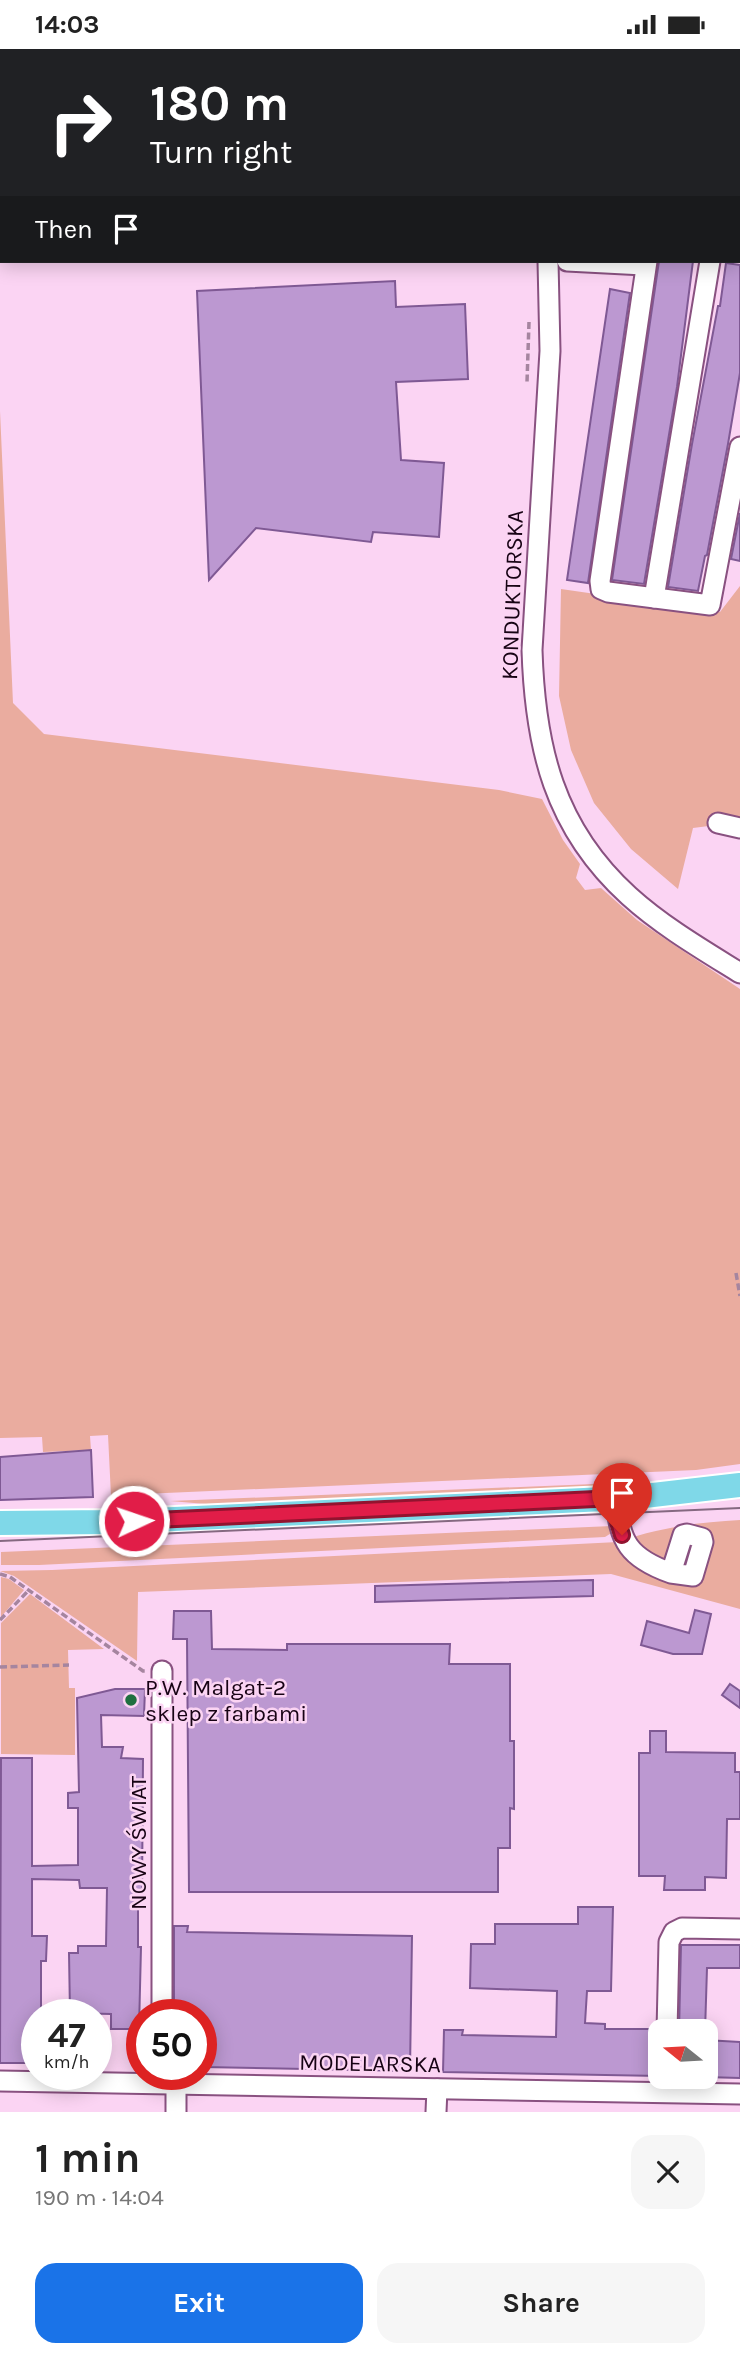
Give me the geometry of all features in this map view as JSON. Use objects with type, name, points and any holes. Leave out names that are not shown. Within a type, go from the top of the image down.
[{"type":"main road","points":[[0,1523],[75,1523],[616,1498],[740,1485]]},
{"type":"street","name":"KONDUKTORSKA","points":[[548,263],[550,351],[532,650],[533,692],[545,760],[565,815],[605,871],[641,906],[740,972]]},
{"type":"street","points":[[646,263],[600,580],[601,589],[710,605],[740,447]]},
{"type":"street","points":[[654,598],[710,263]]},
{"type":"street","points":[[718,823],[740,828]]},
{"type":"street","points":[[616,1498],[618,1527],[627,1544],[644,1561],[671,1573]]},
{"type":"street","name":"NOWY ŚWIAT","points":[[162,1671],[162,1999]]},
{"type":"street","points":[[667,2019],[671,1937],[682,1928],[740,1929]]},
{"type":"street","name":"MODELARSKA","points":[[0,2081],[126,2081]]},
{"type":"street","name":"MODELARSKA","points":[[217,2082],[730,2100]]},
{"type":"street","points":[[436,2112],[437,2089]]},
{"type":"street","points":[[170,2090],[176,2112]]},
{"type":"path","points":[[527,382],[529,320]]},
{"type":"path","points":[[736,1273],[740,1296]]},
{"type":"path","points":[[0,1574],[10,1577],[143,1671],[162,1671]]},
{"type":"path","points":[[0,1620],[29,1590]]},
{"type":"path","points":[[0,1667],[69,1665]]},
{"type":"shaded area","points":[[0,411],[13,703],[44,734],[499,790],[542,799],[563,840],[580,864],[576,878],[585,890],[601,888],[637,920],[740,989],[740,1464],[696,1470],[143,1494],[139,1488],[127,1488],[123,1496],[111,1496],[108,1435],[90,1436],[91,1450],[43,1452],[42,1437],[0,1438]]},
{"type":"shaded area","points":[[740,586],[740,822],[693,828],[678,889],[631,849],[594,803],[571,750],[559,696],[561,589],[720,612]]},
{"type":"shaded area","points":[[693,1480],[656,1485],[230,1506],[170,1501]]},
{"type":"shaded area","points":[[740,1520],[740,1609],[611,1574],[138,1592],[137,1661],[14,1576],[0,1571],[618,1542],[678,1527]]},
{"type":"shaded area","points":[[612,1526],[613,1532],[605,1537],[1,1565],[1,1552]]},
{"type":"shaded area","points":[[1,1577],[9,1579],[24,1590],[1,1617]]},
{"type":"shaded area","points":[[30,1594],[104,1649],[68,1650],[69,1688],[75,1688],[75,1755],[1,1754],[1,1623]]},
{"type":"building","points":[[659,263],[693,263],[677,387],[644,584],[612,580]]},
{"type":"building","points":[[726,263],[740,265],[740,373],[698,591],[668,587]]},
{"type":"building","points":[[395,281],[396,307],[465,304],[468,379],[396,382],[401,460],[444,463],[439,537],[373,532],[371,542],[256,528],[209,580],[197,291]]},
{"type":"building","points":[[610,289],[630,293],[588,583],[567,580]]},
{"type":"building","points":[[740,513],[740,561],[731,559]]},
{"type":"building","points":[[91,1450],[93,1497],[0,1500],[0,1457]]},
{"type":"building","points":[[593,1580],[593,1596],[375,1602],[375,1586]]},
{"type":"building","points":[[695,1610],[711,1614],[702,1654],[673,1654],[641,1645],[647,1621],[689,1633]]},
{"type":"building","points":[[174,1611],[211,1611],[212,1649],[287,1650],[287,1644],[450,1644],[449,1664],[510,1664],[510,1741],[514,1741],[514,1809],[510,1808],[510,1848],[498,1848],[498,1892],[189,1892],[187,1639],[173,1639]]},
{"type":"building","points":[[730,1684],[740,1691],[740,1708],[722,1695]]},
{"type":"building","points":[[115,1689],[145,1689],[144,1716],[101,1715],[102,1747],[123,1747],[121,1758],[143,1759],[142,1895],[138,1895],[138,1947],[141,1947],[140,1999],[126,1999],[126,2029],[112,2029],[112,1999],[70,1999],[69,1953],[78,1953],[78,1946],[106,1946],[107,1888],[80,1888],[79,1880],[32,1879],[32,1936],[47,1936],[46,1961],[41,1961],[41,1999],[21,1999],[21,2063],[0,2063],[1,1758],[32,1758],[32,1866],[78,1865],[78,1808],[68,1808],[68,1793],[79,1792],[77,1698]]},
{"type":"building","points":[[650,1731],[666,1731],[666,1752],[735,1753],[735,1772],[740,1772],[740,1819],[727,1819],[726,1878],[705,1877],[705,1890],[664,1890],[665,1876],[639,1876],[639,1753],[650,1753]]},
{"type":"building","points":[[578,1907],[613,1907],[611,1991],[587,1991],[585,2023],[605,2024],[605,2029],[648,2029],[648,2076],[443,2072],[444,2030],[463,2030],[462,2035],[556,2037],[557,1991],[470,1988],[471,1944],[495,1944],[495,1924],[578,1924]]},
{"type":"building","points":[[174,1926],[188,1926],[187,1932],[412,1936],[410,2071],[217,2067],[217,1999],[174,1999]]},
{"type":"building","points":[[681,1945],[740,1945],[740,1968],[707,1968],[705,2019],[679,2019]]},
{"type":"building","points":[[718,2041],[740,2042],[740,2078],[718,2077]]},
{"type":"tram line","points":[[0,1541],[740,1508]]},
{"type":"place","name":"P.W. Malgat-2 sklep z farbami","points":[[131,1700]]},
{"type":"route","points":[[134,1521],[616,1498],[622,1535]]}]
